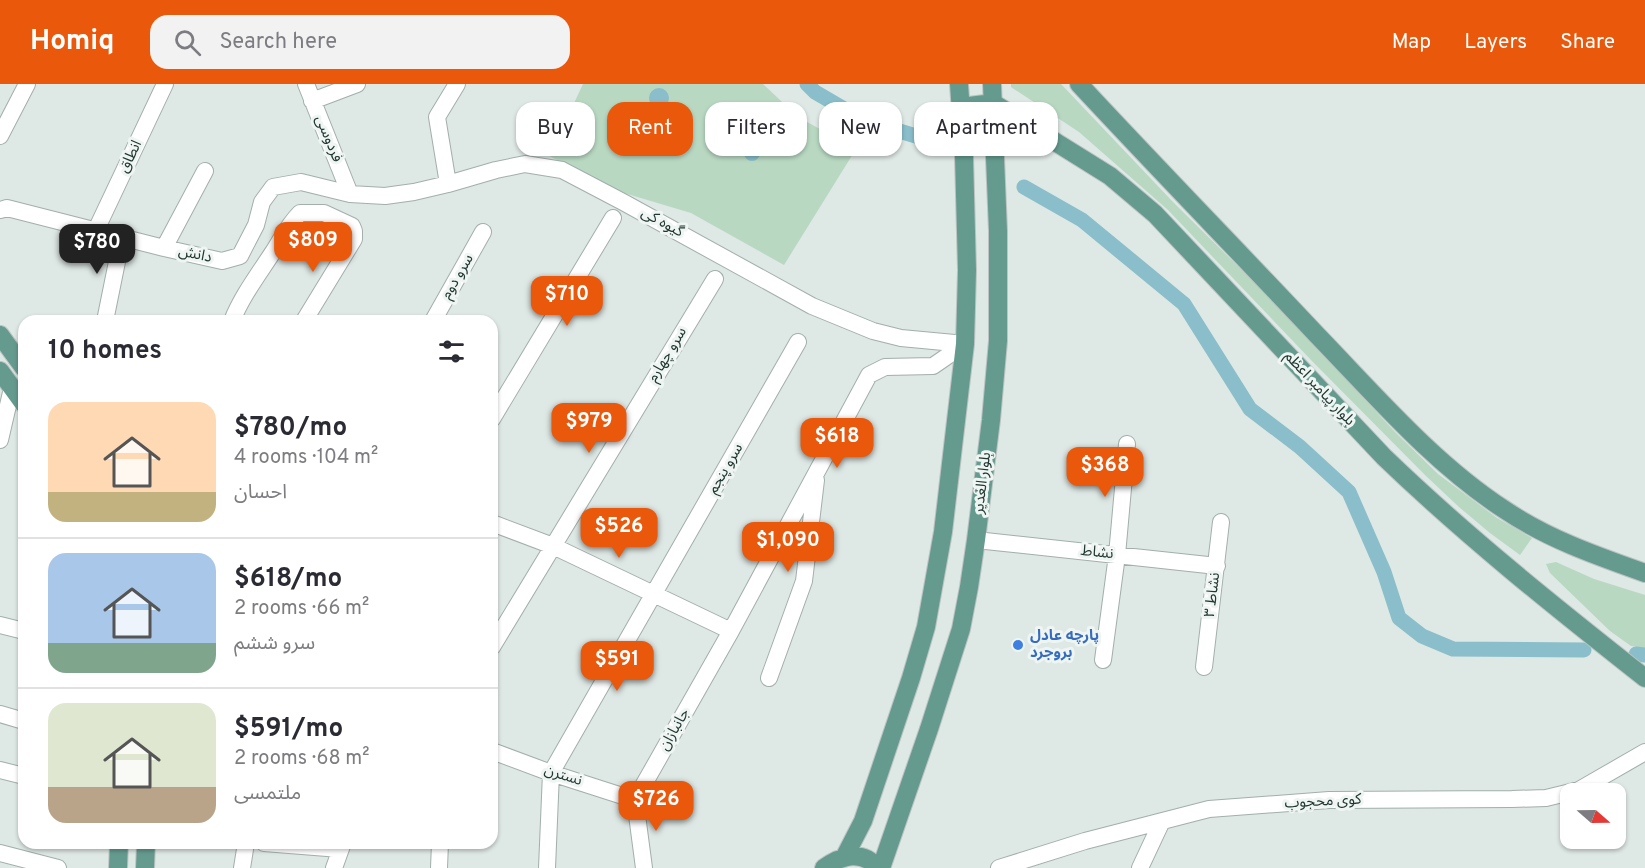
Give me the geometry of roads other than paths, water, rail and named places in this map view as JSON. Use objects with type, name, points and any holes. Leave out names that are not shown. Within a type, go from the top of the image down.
[{"type":"main road","points":[[959,84],[961,102]]},
{"type":"main road","name":"بلوار الغدیر","points":[[992,84],[993,102]]},
{"type":"main road","points":[[1079,84],[1378,399],[1443,461],[1482,494],[1535,529],[1590,553],[1645,573]]},
{"type":"main road","name":"بلوار پیامبر اعظم","points":[[1058,144],[1110,176],[1148,208],[1383,457],[1415,487],[1485,549],[1645,678]]},
{"type":"main road","points":[[844,858],[863,821],[911,678],[926,627],[943,532],[964,344],[967,270],[964,156]]},
{"type":"main road","name":"بلوار الغدیر","points":[[879,868],[925,740],[961,629],[969,587],[991,420],[998,341],[995,156]]},
{"type":"main road","points":[[0,335],[18,360]]},
{"type":"main road","points":[[0,371],[18,396]]},
{"type":"main road","points":[[1590,553],[1645,559]]},
{"type":"main road","points":[[118,868],[119,849]]},
{"type":"main road","points":[[145,868],[146,849]]},
{"type":"main road","points":[[824,868],[839,859],[850,856],[870,860],[879,868]]},
{"type":"street","points":[[0,136],[27,84]]},
{"type":"street","name":"انطاق","points":[[96,230],[165,84]]},
{"type":"street","name":"فردوسی","points":[[306,84],[350,194]]},
{"type":"street","points":[[312,101],[357,84]]},
{"type":"street","points":[[448,184],[437,117],[453,86]]},
{"type":"street","name":"گیوه کی","points":[[350,194],[385,196],[414,192],[525,164],[562,170],[812,306],[873,331],[901,338],[964,344]]},
{"type":"street","points":[[164,249],[204,171]]},
{"type":"street","points":[[263,267],[240,256],[256,225],[262,202],[273,187],[301,182],[350,194]]},
{"type":"street","name":"دانش","points":[[0,210],[8,208],[164,249],[222,261],[240,256]]},
{"type":"street","points":[[235,315],[252,282],[290,223],[300,213],[324,213],[352,226],[354,239],[308,315]]},
{"type":"street","points":[[498,409],[613,218]]},
{"type":"street","name":"سرو دوم","points":[[436,315],[483,232]]},
{"type":"street","points":[[106,315],[122,237]]},
{"type":"street","name":"سرو چهارم","points":[[498,637],[714,279]]},
{"type":"street","name":"سرو پنجم","points":[[551,773],[798,342]]},
{"type":"street","name":"جانبازان","points":[[634,800],[731,631],[869,375],[885,367],[933,366],[964,344]]},
{"type":"street","points":[[1,433],[12,388]]},
{"type":"street","points":[[1103,660],[1118,555],[1127,444]]},
{"type":"street","points":[[769,678],[804,581],[817,470]]},
{"type":"street","name":"نشاط ۳","points":[[1204,667],[1221,522]]},
{"type":"street","points":[[498,525],[553,546],[731,631]]},
{"type":"street","name":"نشاط","points":[[976,540],[1217,566]]},
{"type":"street","points":[[0,625],[18,630]]},
{"type":"street","points":[[0,714],[18,719]]},
{"type":"street","name":"کوی محجوب","points":[[999,868],[1031,862],[1085,841],[1209,809],[1329,800],[1546,798],[1579,790],[1645,752]]},
{"type":"street","name":"نسترن","points":[[498,753],[634,800]]},
{"type":"street","points":[[0,770],[18,774]]},
{"type":"street","points":[[547,868],[551,773]]},
{"type":"street","points":[[634,800],[644,868]]},
{"type":"street","points":[[1140,868],[1162,821]]},
{"type":"street","points":[[242,868],[245,849]]},
{"type":"street","points":[[334,868],[341,849]]},
{"type":"street","points":[[439,868],[440,849]]},
{"type":"street","points":[[10,860],[58,868]]},
{"type":"water","points":[[655,88],[663,88],[669,94],[669,102],[649,102],[649,94]]},
{"type":"water","points":[[744,156],[760,156],[755,161],[746,159]]},
{"type":"waterway","points":[[807,84],[815,92],[863,120],[914,135]]},
{"type":"waterway","points":[[1024,187],[1082,220],[1184,304],[1250,409],[1300,447],[1349,492],[1384,572],[1399,618],[1422,636],[1453,649],[1584,650]]},
{"type":"waterway","points":[[1636,654],[1645,655]]},
{"type":"place","name":"پارچه عادل بروجرد","points":[[1018,645]]}]
